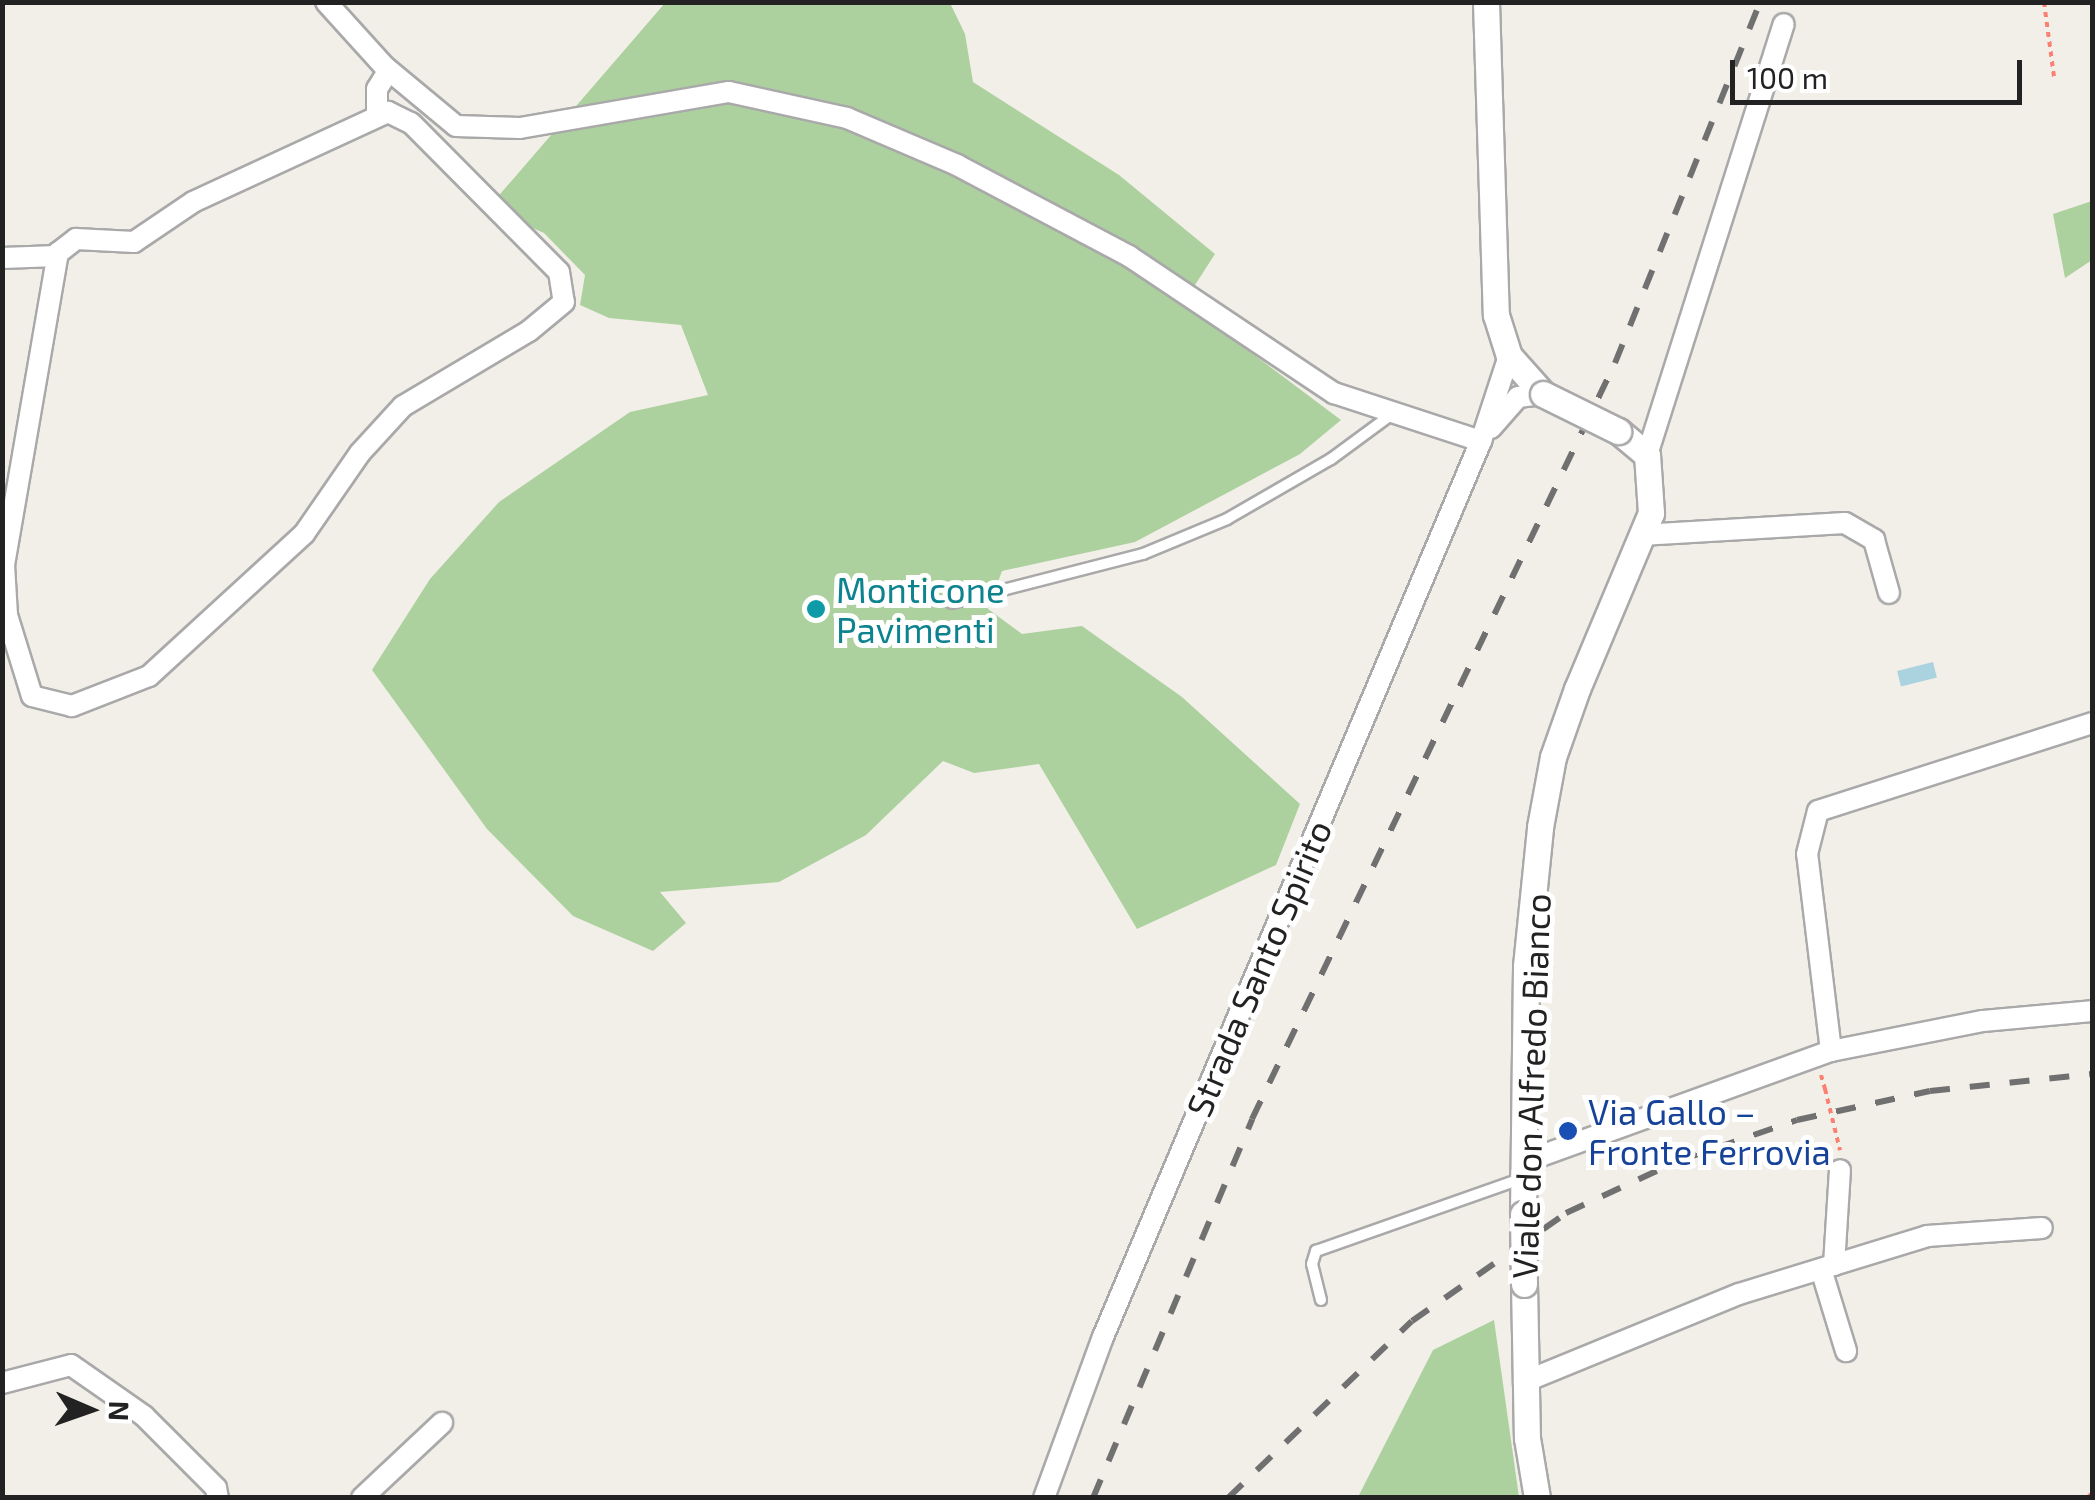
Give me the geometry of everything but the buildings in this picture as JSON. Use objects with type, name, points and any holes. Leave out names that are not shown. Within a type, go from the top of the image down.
[{"type":"street","points":[[326,2],[388,70],[456,126],[492,130],[729,92],[847,118],[1084,230],[1213,306],[1334,393],[1481,442]]},
{"type":"street","points":[[1486,2],[1493,290],[1507,350],[1542,394],[1618,431],[1647,455]]},
{"type":"street","name":"Viale don Alfredo Bianco","points":[[1538,1498],[1524,1382],[1526,966],[1550,774],[1577,689],[1641,535],[1653,485],[1647,455],[1784,24]]},
{"type":"street","points":[[377,114],[377,89],[388,70]]},
{"type":"street","points":[[393,112],[411,124],[559,272],[564,302],[529,331],[403,406],[360,453],[304,534],[172,659],[120,691],[72,706],[44,703],[24,686],[4,590],[57,256],[76,239],[134,242],[193,202],[377,114],[393,112]]},
{"type":"street","points":[[2,258],[57,256]]},
{"type":"street","name":"Strada Santo Spirito","points":[[1044,1498],[1234,1018],[1481,442],[1507,350]]},
{"type":"street","name":"Strada Santo Spirito","points":[[1481,442],[1518,397],[1542,394]]},
{"type":"street","points":[[1641,535],[1845,522],[1874,540],[1888,593]]},
{"type":"street","points":[[1831,1051],[1807,854],[1818,811],[2092,724]]},
{"type":"street","points":[[1524,1170],[1831,1051],[1983,1021],[2092,1012]]},
{"type":"street","points":[[1840,1160],[1828,1267],[1846,1351]]},
{"type":"street","points":[[1524,1382],[1676,1318],[1940,1233],[2042,1228]]},
{"type":"street","points":[[2,1383],[70,1365],[144,1416],[216,1488],[218,1498]]},
{"type":"street","points":[[362,1498],[442,1423]]},
{"type":"lane","points":[[952,604],[1144,554],[1227,519],[1331,460],[1392,413]]},
{"type":"lane","points":[[1321,1300],[1312,1264],[1316,1252],[1524,1170]]},
{"type":"path","points":[[2044,2],[2054,77]]},
{"type":"path","points":[[1824,1089],[1840,1160]]},
{"type":"green space","points":[[665,3],[950,3],[965,34],[973,82],[1119,175],[1215,254],[1184,302],[1341,420],[1300,454],[1135,542],[1002,571],[988,609],[1022,634],[1082,626],[1182,697],[1300,804],[1276,865],[1137,929],[1039,764],[974,773],[943,761],[866,835],[779,882],[660,892],[686,923],[653,951],[573,916],[487,829],[372,670],[430,579],[499,502],[630,412],[708,395],[681,325],[609,318],[580,305],[585,275],[544,233],[517,221],[495,200]]},
{"type":"green space","points":[[2092,201],[2092,260],[2065,278],[2053,214]]},
{"type":"green space","points":[[1494,1320],[1519,1497],[1358,1497],[1433,1350]]},
{"type":"water","points":[[1933,662],[1937,678],[1901,686],[1897,671]]},
{"type":"railway","points":[[1093,1498],[1252,1119],[1615,363],[1760,2]]},
{"type":"railway","points":[[1228,1498],[1412,1321],[1566,1213],[1678,1161],[1797,1120],[1930,1091],[2092,1074]]},
{"type":"place","name":"Monticone Pavimenti","points":[[816,609]]},
{"type":"place","name":"Via Gallo – Fronte Ferrovia","points":[[1568,1131]]}]
